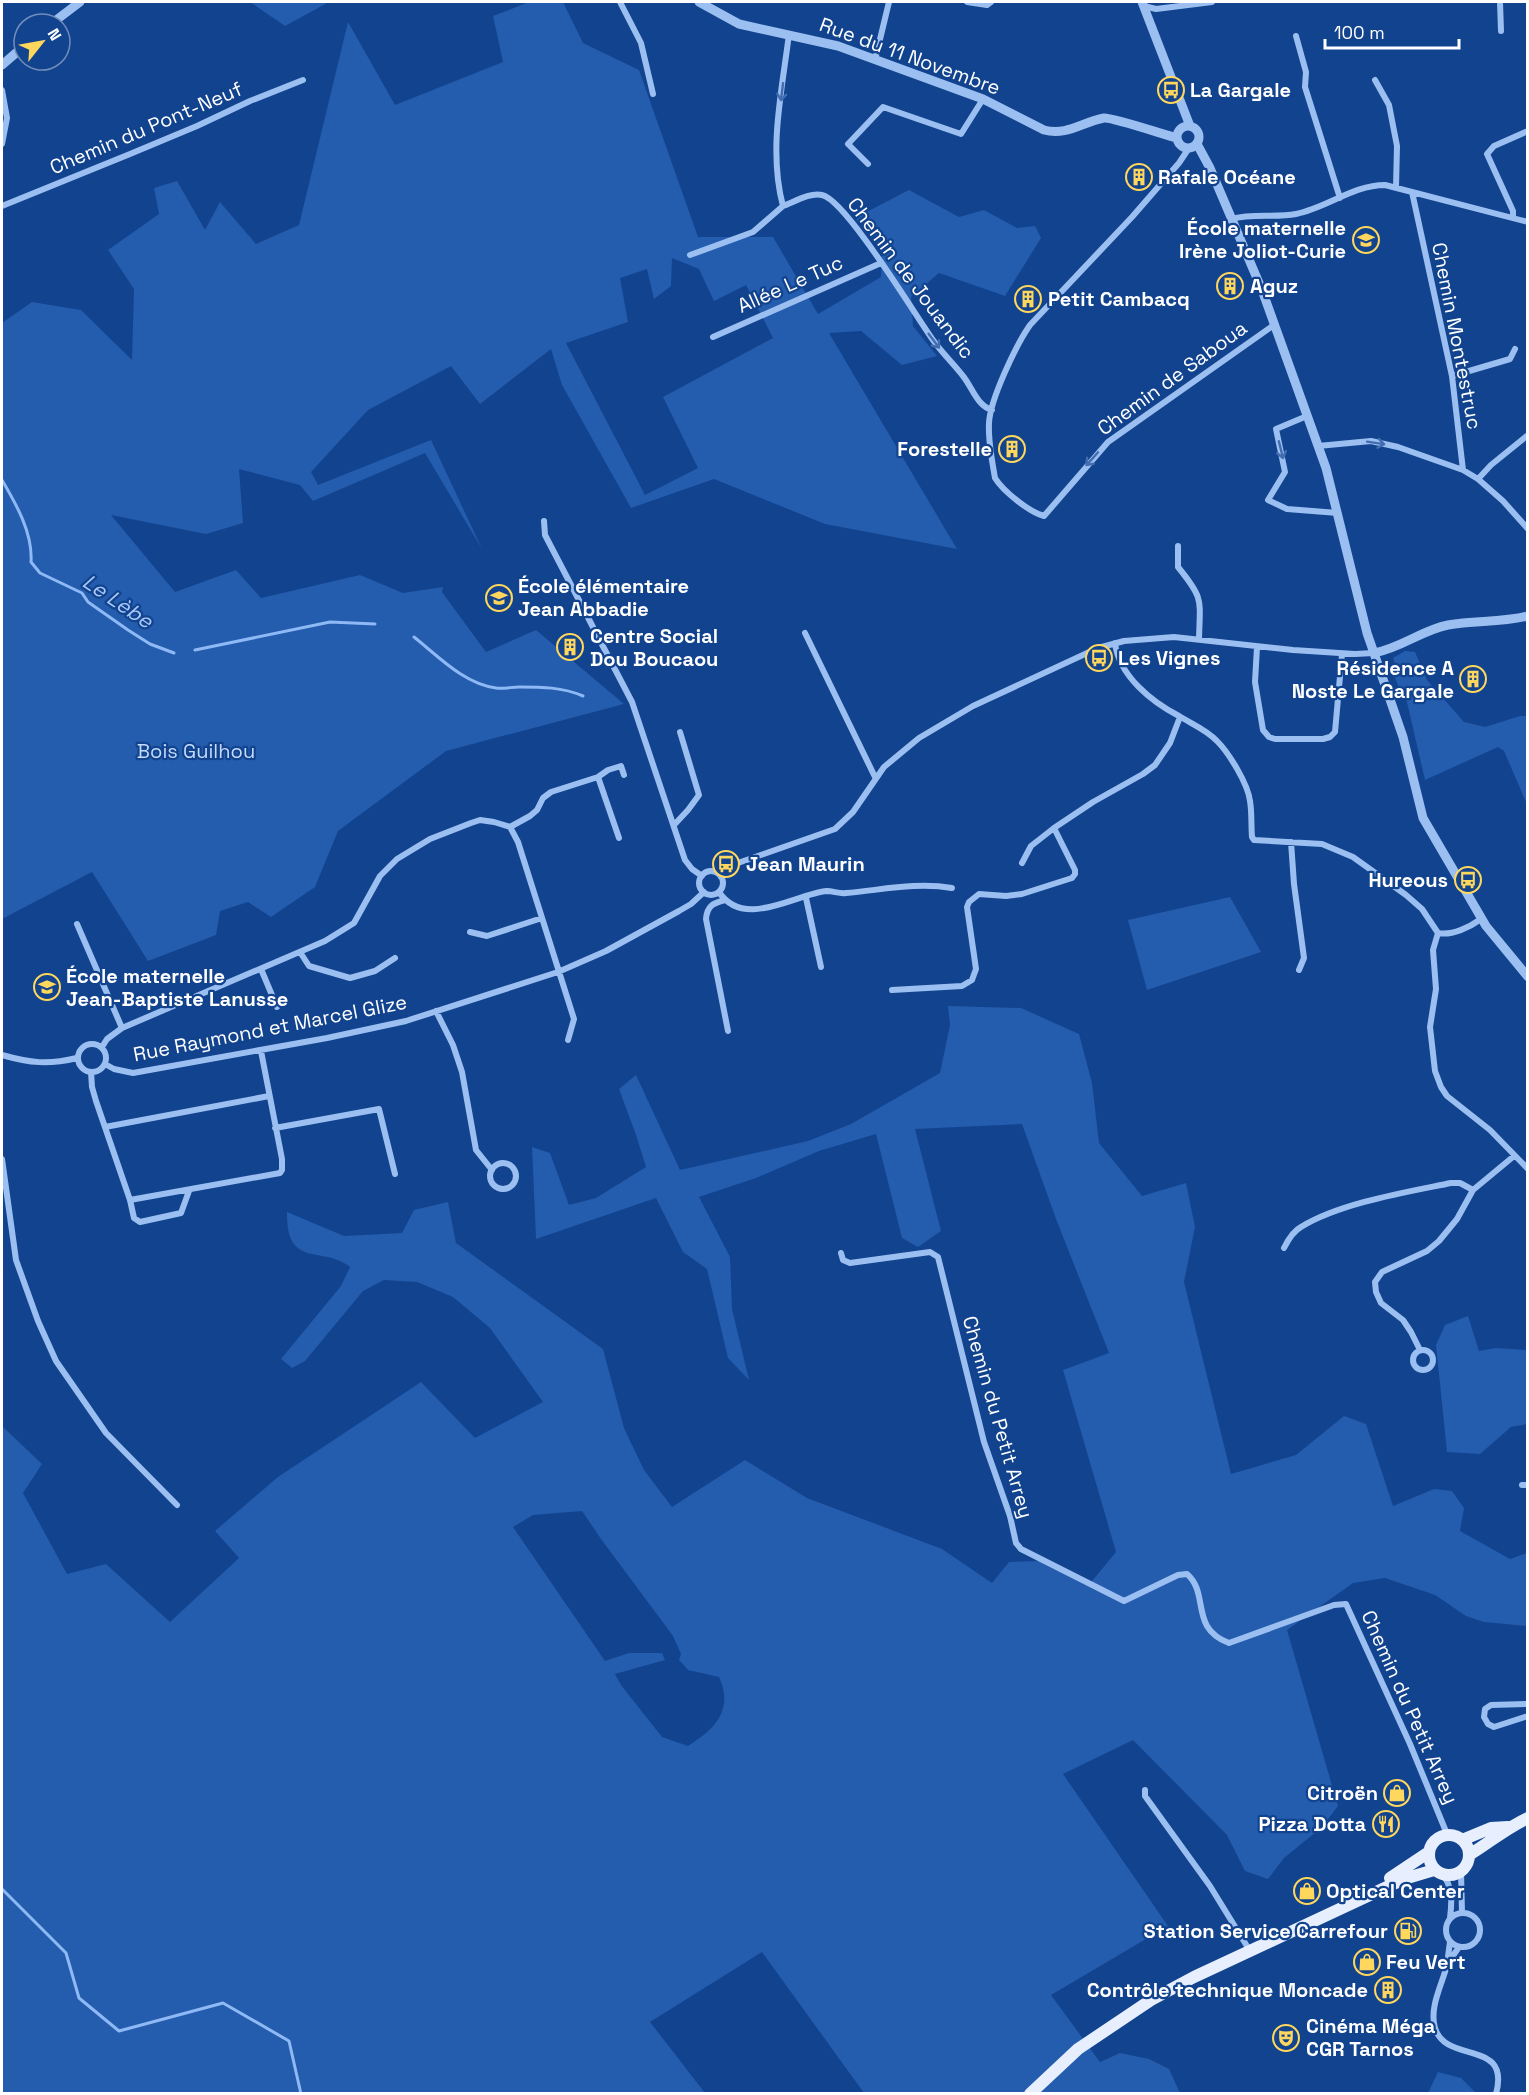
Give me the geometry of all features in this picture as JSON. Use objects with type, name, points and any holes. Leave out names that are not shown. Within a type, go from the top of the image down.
[{"type":"main road","points":[[1469,1855],[1496,1838],[1508,1827],[1527,1818]]},
{"type":"main road","points":[[1462,1839],[1491,1828],[1508,1827]]},
{"type":"main road","points":[[1030,2094],[1078,2049],[1170,1989],[1404,1879],[1438,1872],[1453,1875],[1467,1865],[1468,1847],[1462,1839],[1448,1834],[1435,1840],[1429,1852],[1358,1900]]},
{"type":"main road","points":[[1429,1852],[1430,1862],[1438,1872]]},
{"type":"street","points":[[65,12],[77,2]]},
{"type":"street","points":[[620,2],[640,43],[653,94]]},
{"type":"street","points":[[875,60],[889,2]]},
{"type":"street","points":[[967,2],[984,6],[991,2]]},
{"type":"street","points":[[1143,4],[1156,9],[1212,2]]},
{"type":"street","points":[[1500,2],[1501,31]]},
{"type":"street","name":"Rue du 11 Novembre","points":[[704,3],[739,24],[838,46],[983,99],[1044,130],[1056,133],[1068,131],[1106,118],[1178,138]]},
{"type":"street","points":[[992,411],[1012,355],[1030,325],[1132,217],[1193,146],[1199,135],[1190,126],[1143,4]]},
{"type":"street","points":[[690,255],[753,232],[783,206],[779,192],[775,142],[789,34]]},
{"type":"street","points":[[1296,36],[1306,72],[1305,87],[1340,198]]},
{"type":"street","name":"Chemin du Pont-Neuf","points":[[2,206],[303,80]]},
{"type":"street","points":[[1375,81],[1389,105],[1397,146],[1396,187]]},
{"type":"street","points":[[2,90],[7,118],[2,144]]},
{"type":"street","points":[[868,164],[848,144],[883,107],[961,134],[983,99]]},
{"type":"street","points":[[1190,126],[1182,128],[1178,138],[1181,145],[1193,146],[1210,168],[1262,290],[1326,468],[1367,633],[1403,737],[1424,818],[1481,919],[1527,977]]},
{"type":"street","points":[[1513,219],[1513,211],[1487,154],[1494,146],[1527,131]]},
{"type":"street","points":[[1231,219],[1250,215],[1296,214],[1373,185],[1396,187],[1527,222]]},
{"type":"street","name":"Chemin Montestruc","points":[[1412,192],[1452,376],[1463,470]]},
{"type":"street","name":"Chemin de Jouandic","points":[[783,206],[806,197],[822,195],[837,203],[864,237],[935,343],[963,376],[985,408],[992,411]]},
{"type":"street","name":"Allée Le Tuc","points":[[712,337],[881,263]]},
{"type":"street","name":"Chemin de Saboua","points":[[992,411],[989,422],[995,478],[1020,502],[1036,514],[1044,516],[1108,442],[1274,326]]},
{"type":"street","points":[[1452,376],[1510,359],[1515,349]]},
{"type":"street","points":[[1307,416],[1276,429],[1285,472],[1268,500],[1287,509],[1338,513]]},
{"type":"street","points":[[1478,479],[1527,435]]},
{"type":"street","points":[[1318,446],[1371,441],[1398,447],[1463,470],[1478,479],[1503,501],[1527,529]]},
{"type":"street","points":[[544,521],[545,535],[633,702],[684,860],[702,876]]},
{"type":"street","points":[[1178,546],[1178,567],[1194,587],[1200,602],[1199,639]]},
{"type":"street","points":[[722,877],[738,863],[835,829],[853,812],[875,777],[893,757],[957,714],[1022,682],[1115,643],[1173,637],[1342,654],[1374,652],[1392,648],[1423,633],[1449,625],[1527,616]]},
{"type":"street","points":[[805,633],[875,777]]},
{"type":"street","points":[[1115,643],[1129,677],[1159,705],[1209,733],[1228,755],[1250,799],[1254,840],[1322,844],[1353,857],[1422,909],[1438,933]]},
{"type":"street","points":[[1257,647],[1255,682],[1263,730],[1275,739],[1323,739],[1335,732],[1342,654]]},
{"type":"street","points":[[1022,863],[1031,846],[1054,828],[1155,765],[1170,743],[1180,717]]},
{"type":"street","points":[[674,825],[699,795],[680,732]]},
{"type":"street","points":[[510,827],[530,816],[537,810],[543,798],[551,792],[598,777],[608,770],[621,766],[624,775]]},
{"type":"street","points":[[598,777],[619,838]]},
{"type":"street","points":[[102,1047],[107,1039],[122,1028],[325,941],[354,922],[380,876],[397,859],[430,839],[480,820],[510,827],[518,842],[574,1019],[568,1040]]},
{"type":"street","points":[[892,990],[962,986],[972,980],[976,969],[967,908],[969,902],[978,894],[1006,896],[1022,894],[1072,878],[1075,874],[1054,828]]},
{"type":"street","points":[[1291,842],[1304,958],[1299,970]]},
{"type":"street","points":[[712,871],[722,877],[723,885],[719,892],[711,895],[704,892],[699,885],[702,876],[712,871]]},
{"type":"street","points":[[719,892],[725,900],[744,908],[760,909],[828,891],[843,894],[898,886],[952,888]]},
{"type":"street","name":"Rue Raymond et Marcel Glize","points":[[105,1064],[114,1070],[133,1073],[373,1029],[436,1011],[558,972],[606,951],[691,904],[704,892]]},
{"type":"street","points":[[806,898],[821,968]]},
{"type":"street","points":[[725,900],[711,905],[706,919],[728,1031]]},
{"type":"street","points":[[470,932],[486,936],[542,918]]},
{"type":"street","points":[[1438,933],[1464,929],[1481,919]]},
{"type":"street","points":[[77,924],[122,1028]]},
{"type":"street","points":[[1438,933],[1433,950],[1436,989],[1430,1027],[1435,1071],[1441,1087],[1447,1096],[1490,1130],[1527,1169]]},
{"type":"street","points":[[300,952],[309,966],[350,978],[375,971],[395,958]]},
{"type":"street","points":[[261,969],[277,1007]]},
{"type":"street","points":[[436,1011],[453,1045],[462,1072],[476,1150],[492,1170],[491,1179],[497,1187],[505,1188],[515,1181],[515,1172],[511,1165],[498,1164],[492,1170]]},
{"type":"street","points":[[93,1043],[102,1047],[106,1054],[105,1064],[101,1069],[91,1072],[82,1068],[77,1058],[84,1045],[93,1043]]},
{"type":"street","points":[[130,1200],[280,1173],[282,1160],[261,1051]]},
{"type":"street","points":[[2,1055],[30,1063],[77,1058]]},
{"type":"street","points":[[91,1072],[92,1087],[134,1218],[140,1222],[181,1213],[189,1191]]},
{"type":"street","points":[[105,1127],[269,1096]]},
{"type":"street","points":[[275,1128],[380,1109],[395,1173]]},
{"type":"street","points":[[1420,1350],[1403,1320],[1381,1303],[1375,1282],[1382,1272],[1427,1251],[1439,1241],[1457,1219],[1473,1190],[1514,1156]]},
{"type":"street","points":[[2,1159],[16,1260],[38,1321],[56,1361],[106,1432],[177,1505]]},
{"type":"street","points":[[1284,1248],[1293,1233],[1300,1227],[1334,1212],[1392,1195],[1451,1183],[1460,1183],[1473,1190]]},
{"type":"street","name":"Chemin du Petit Arrey","points":[[841,1253],[843,1260],[850,1263],[930,1252],[938,1257],[984,1442],[1010,1516],[1016,1543],[1021,1549],[1124,1600],[1178,1575],[1186,1574],[1195,1584],[1201,1614],[1209,1631],[1219,1640],[1228,1643],[1334,1605],[1346,1604],[1448,1834]]},
{"type":"street","points":[[1527,1704],[1491,1705],[1483,1713],[1488,1724],[1494,1727],[1527,1716]]},
{"type":"street","points":[[1145,1790],[1145,1796],[1210,1886],[1250,1951]]},
{"type":"street","points":[[1461,1871],[1462,1913]]},
{"type":"street","points":[[1438,1872],[1449,1881],[1451,1888],[1450,1918],[1445,1929],[1450,1942],[1434,2012],[1435,2028],[1439,2036],[1450,2047],[1481,2054],[1491,2062],[1496,2068],[1499,2081],[1496,2094]]},
{"type":"street","points":[[1450,1918],[1462,1913],[1469,1914],[1476,1919],[1479,1933],[1475,1942],[1470,1946],[1459,1947],[1450,1942]]},
{"type":"street","points":[[1446,1966],[1459,1947]]},
{"type":"green space","points":[[250,2],[329,2],[285,26]]},
{"type":"green space","name":"Bois Guilhou","points":[[529,2],[563,2],[583,43],[639,70],[698,237],[773,237],[818,314],[881,277],[882,251],[855,218],[909,190],[959,217],[984,210],[1017,228],[1035,226],[1041,238],[1005,296],[939,273],[911,297],[913,326],[937,356],[902,365],[861,331],[829,333],[957,549],[825,524],[714,479],[631,508],[562,385],[551,349],[480,404],[451,366],[368,410],[311,472],[318,485],[431,440],[482,549],[425,453],[313,501],[300,485],[239,469],[243,523],[206,534],[111,515],[175,592],[236,570],[261,598],[360,575],[403,593],[443,587],[442,592],[486,652],[536,630],[624,704],[446,751],[338,831],[315,887],[271,917],[248,902],[220,911],[216,935],[148,961],[92,872],[2,919],[2,323],[32,302],[81,310],[132,360],[134,289],[108,250],[159,214],[154,188],[177,181],[205,230],[220,202],[256,244],[299,225],[348,22],[395,105],[503,62],[493,16]],"holes":[[[672,258],[699,269],[714,301],[746,285],[773,338],[663,397],[698,468],[645,495],[566,343],[628,322],[620,278],[647,269],[654,299],[671,286]]]},
{"type":"green space","points":[[1405,651],[1415,652],[1427,680],[1464,722],[1485,727],[1527,716],[1527,802],[1504,751],[1498,747],[1425,780],[1406,698],[1410,687],[1400,690],[1390,666],[1395,664],[1393,658]]},
{"type":"green space","points":[[1230,897],[1261,952],[1147,990],[1128,920]]},
{"type":"green space","points":[[948,1006],[1021,1008],[1079,1034],[1092,1083],[1099,1143],[1142,1196],[1186,1183],[1195,1227],[1184,1282],[1231,1474],[1296,1455],[1344,1416],[1366,1424],[1393,1506],[1434,1489],[1452,1491],[1464,1508],[1460,1531],[1510,1559],[1527,1553],[1527,1626],[1484,1622],[1466,1616],[1435,1595],[1385,1578],[1353,1583],[1287,1630],[1338,1806],[1322,1827],[1284,1858],[1268,1879],[1245,1871],[1227,1835],[1133,1740],[1063,1774],[1168,1926],[1051,1995],[1100,2062],[1120,2053],[1149,2059],[1169,2069],[1180,2093],[864,2093],[762,1952],[650,2022],[705,2093],[2,2093],[2,1426],[42,1464],[23,1493],[67,1574],[106,1564],[170,1622],[239,1558],[215,1531],[278,1477],[421,1382],[475,1438],[543,1402],[490,1328],[453,1297],[417,1282],[384,1280],[363,1291],[305,1361],[292,1368],[281,1359],[341,1286],[350,1267],[329,1257],[299,1249],[288,1230],[287,1212],[344,1236],[402,1233],[414,1210],[448,1202],[456,1243],[603,1349],[624,1428],[644,1470],[672,1507],[745,1460],[807,1498],[942,1549],[992,1583],[1009,1562],[1040,1561],[1088,1586],[1116,1552],[1063,1370],[1109,1353],[1056,1219],[1022,1124],[915,1129],[941,1231],[918,1247],[902,1238],[876,1134],[819,1151],[756,1178],[699,1197],[730,1257],[732,1309],[749,1380],[728,1358],[707,1269],[683,1252],[656,1198],[536,1239],[532,1147],[550,1153],[569,1205],[596,1198],[646,1167],[619,1089],[636,1075],[680,1170],[808,1141],[851,1124],[940,1073],[950,1025]],"holes":[[[582,1511],[673,1636],[681,1654],[679,1660],[688,1670],[719,1677],[724,1699],[719,1718],[706,1733],[688,1746],[662,1737],[615,1674],[665,1660],[662,1653],[629,1653],[605,1661],[513,1527],[533,1515]]]},
{"type":"green space","points":[[1468,1316],[1479,1351],[1496,1348],[1527,1350],[1527,1424],[1511,1427],[1480,1454],[1447,1452],[1436,1345],[1445,1325]]},
{"type":"green space","points":[[1438,2072],[1461,2078],[1476,2093],[1428,2093]]},
{"type":"waterway","name":"Le Lèbe","points":[[2,480],[23,519],[29,540],[31,562],[40,573],[82,593],[88,602],[150,644],[174,653]]},
{"type":"waterway","name":"Le Lèbe","points":[[195,650],[330,622],[375,624]]},
{"type":"waterway","name":"Le Lèbe","points":[[414,637],[462,675],[484,685],[499,688],[552,688],[583,696]]},
{"type":"waterway","points":[[2,1889],[66,1953],[79,1998],[119,2031],[223,2003],[289,2041],[301,2094]]},
{"type":"place","name":"La Gargale","points":[[1171,90]]},
{"type":"place","name":"Rafale Océane","points":[[1139,177]]},
{"type":"place","name":"École maternelle Irène Joliot-Curie","points":[[1366,240]]},
{"type":"place","name":"Aguz","points":[[1230,286]]},
{"type":"place","name":"Petit Cambacq","points":[[1028,299]]},
{"type":"place","name":"Forestelle","points":[[1012,449]]},
{"type":"place","name":"École élémentaire Jean Abbadie","points":[[499,598]]},
{"type":"place","name":"Centre Social Dou Boucaou","points":[[570,647]]},
{"type":"place","name":"Les Vignes","points":[[1099,658]]},
{"type":"place","name":"Résidence A Noste Le Gargale","points":[[1473,679]]},
{"type":"place","name":"Jean Maurin","points":[[726,864]]},
{"type":"place","name":"Hureous","points":[[1468,880]]},
{"type":"place","name":"École maternelle Jean-Baptiste Lanusse","points":[[47,987]]},
{"type":"place","name":"Citroën","points":[[1397,1793]]},
{"type":"place","name":"Pizza Dotta","points":[[1386,1824]]},
{"type":"place","name":"Optical Center","points":[[1307,1891]]},
{"type":"place","name":"Station Service Carrefour","points":[[1408,1931]]},
{"type":"place","name":"Feu Vert","points":[[1367,1962]]},
{"type":"place","name":"Contrôle technique Moncade","points":[[1388,1990]]},
{"type":"place","name":"Cinéma Méga CGR Tarnos","points":[[1286,2038]]}]
